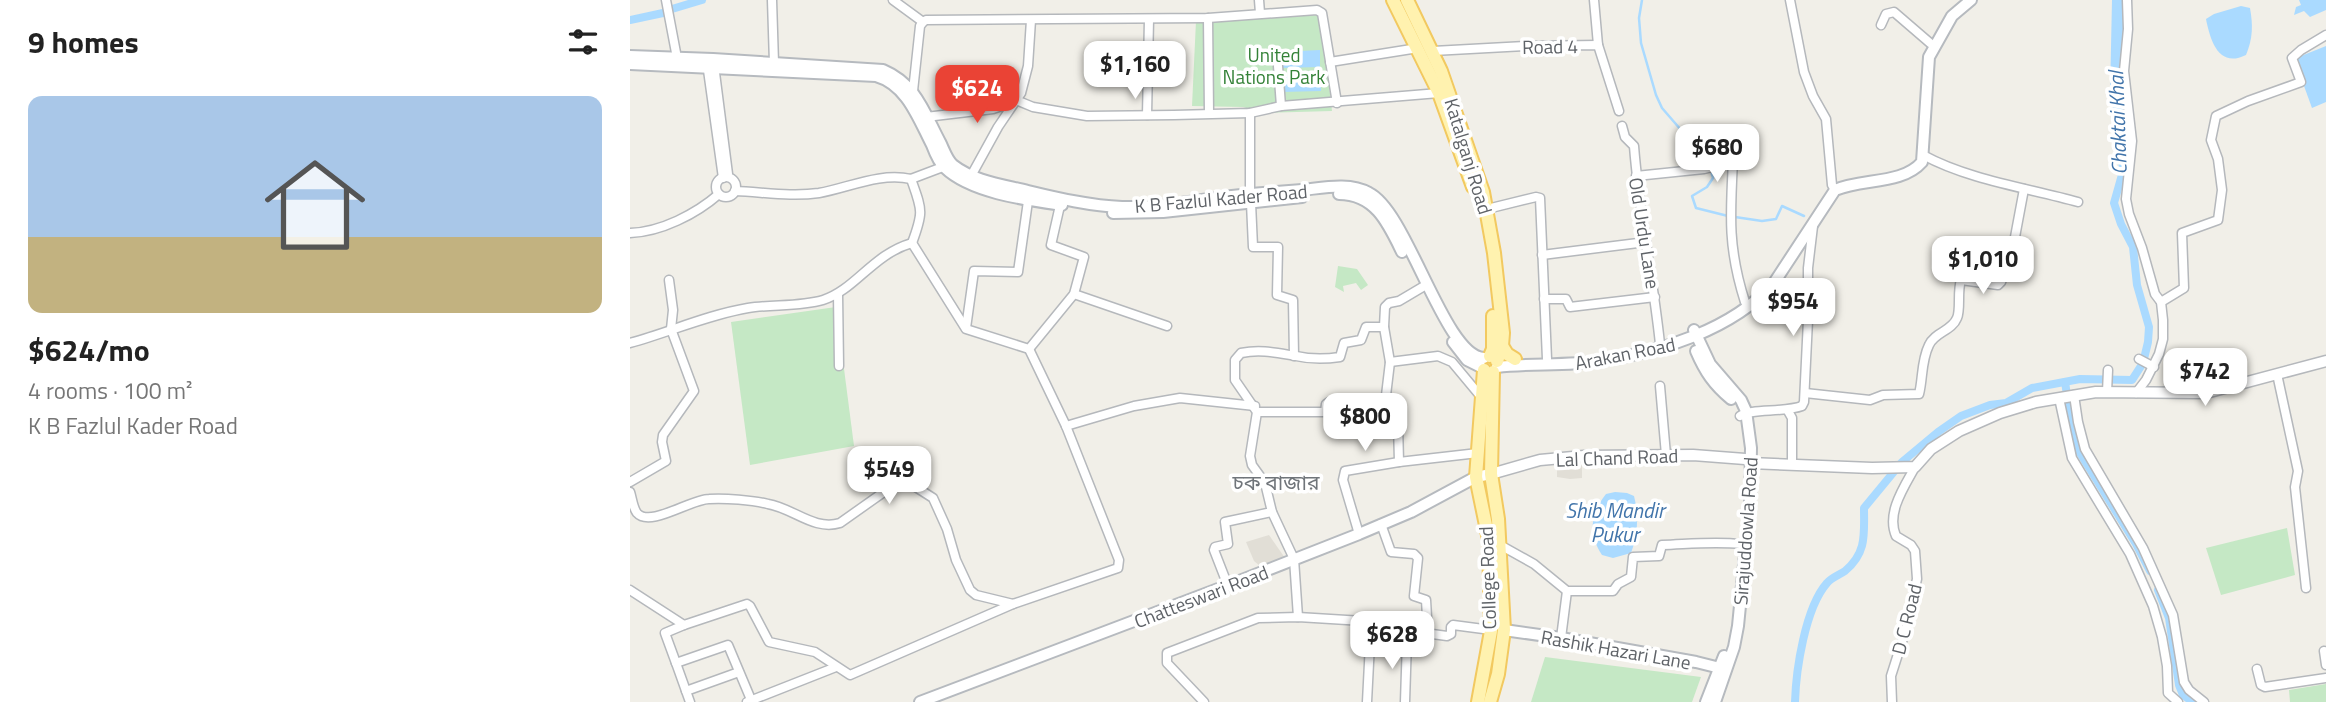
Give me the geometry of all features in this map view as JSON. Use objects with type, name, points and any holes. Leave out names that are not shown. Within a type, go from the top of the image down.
[{"type":"main road","name":"Katalganj Road","points":[[1393,0],[1439,93],[1475,196],[1485,237],[1494,332],[1489,364]]},
{"type":"main road","name":"Katalganj Road","points":[[1408,0],[1452,98],[1487,209],[1500,302],[1502,346],[1489,364]]},
{"type":"main road","points":[[1833,188],[1842,180],[1893,173],[1917,158],[1920,146],[1923,75],[1930,43],[1947,16],[1965,0]]},
{"type":"main road","points":[[1833,188],[1900,176],[1915,169],[1922,162],[1928,57],[1952,16],[1971,0]]},
{"type":"main road","points":[[630,56],[884,78],[904,92],[947,165]]},
{"type":"main road","points":[[630,64],[774,63],[883,70],[899,77],[913,91],[947,165]]},
{"type":"main road","name":"K B Fazlul Kader Road","points":[[947,165],[1029,196]]},
{"type":"main road","name":"K B Fazlul Kader Road","points":[[947,165],[955,176],[970,183],[1061,202],[1121,207],[1250,198],[1336,187],[1356,188],[1371,193],[1389,210],[1423,287],[1463,356],[1472,365],[1489,364]]},
{"type":"main road","name":"Arakan Road","points":[[1489,364],[1558,365],[1599,361],[1659,349],[1751,305],[1774,283],[1833,188]]},
{"type":"main road","name":"Arakan Road","points":[[1489,364],[1515,359],[1597,356],[1660,344],[1693,334],[1745,302],[1772,279],[1833,188]]},
{"type":"main road","name":"Sirajuddowla Road","points":[[1693,334],[1710,365],[1741,400],[1749,429],[1748,526],[1738,626],[1723,670],[1706,702]]},
{"type":"main road","points":[[1502,346],[1507,354],[1515,359]]},
{"type":"main road","name":"College Road","points":[[1478,702],[1486,663],[1497,630],[1489,540],[1476,477],[1482,398],[1489,364]]},
{"type":"main road","name":"College Road","points":[[1489,364],[1491,474],[1500,545],[1497,674],[1490,702]]},
{"type":"main road","name":"Sirajuddowla Road","points":[[1715,702],[1731,627],[1749,460]]},
{"type":"main road","name":"Chatteswari Road","points":[[920,702],[1359,534],[1411,512],[1476,477],[1491,474]]},
{"type":"main road","name":"Rashik Hazari Lane","points":[[1497,630],[1561,638],[1723,670]]},
{"type":"street","points":[[666,0],[677,58]]},
{"type":"street","points":[[772,0],[774,63]]},
{"type":"street","points":[[893,0],[923,22]]},
{"type":"street","points":[[1259,0],[1260,13]]},
{"type":"street","points":[[1594,0],[1598,45]]},
{"type":"street","points":[[1790,0],[1804,72],[1826,119],[1833,188]]},
{"type":"street","points":[[2127,0],[2128,29],[2124,71],[2132,141],[2126,199],[2155,294],[2161,302],[2163,339],[2154,367],[2136,393]]},
{"type":"street","points":[[913,91],[920,26],[926,20],[1208,18],[1320,11],[1337,103]]},
{"type":"street","points":[[1881,25],[1886,14],[1895,12],[1930,43]]},
{"type":"street","points":[[1208,18],[1209,113]]},
{"type":"street","points":[[1147,115],[1149,19]]},
{"type":"street","points":[[971,176],[998,127],[1021,93],[1028,66],[1031,20]]},
{"type":"street","points":[[2161,302],[2184,288],[2182,233],[2218,220],[2222,190],[2218,159],[2211,140],[2216,116],[2301,82],[2292,58],[2326,35]]},
{"type":"street","name":"Road 4","points":[[1433,51],[1598,45],[1619,111]]},
{"type":"street","points":[[1330,62],[1418,48]]},
{"type":"street","points":[[710,63],[726,177],[735,184],[735,191]]},
{"type":"street","points":[[1278,66],[1281,106]]},
{"type":"street","points":[[1016,100],[1033,107],[1087,116],[1250,113],[1281,106],[1439,93]]},
{"type":"street","points":[[926,117],[993,109],[1016,100]]},
{"type":"street","points":[[1250,113],[1253,247],[1278,247],[1277,295],[1293,300],[1294,356]]},
{"type":"street","name":"Old Urdu Lane","points":[[1622,126],[1625,137],[1634,146],[1639,207],[1655,297],[1660,344]]},
{"type":"street","points":[[1923,155],[1966,173],[2078,202]]},
{"type":"street","points":[[1636,176],[1708,168],[1711,162],[1733,161],[1730,222],[1732,252],[1745,302]]},
{"type":"street","points":[[719,194],[728,197],[735,191],[816,193],[880,179],[911,179],[947,165]]},
{"type":"street","points":[[719,194],[717,184],[726,177]]},
{"type":"street","points":[[690,702],[665,633],[747,604],[752,608],[769,642],[815,652],[845,673],[854,675],[1013,604],[1118,568],[1066,426],[1029,349],[966,329],[912,243],[922,210],[911,179]]},
{"type":"street","points":[[1805,393],[1870,400],[1883,395],[1919,394],[1921,373],[1929,344],[1956,321],[1958,316],[1957,299],[1961,279],[1998,285],[2001,282],[2012,253],[2024,189]]},
{"type":"street","points":[[630,233],[669,223],[697,210],[719,194]]},
{"type":"street","points":[[966,329],[974,271],[1018,272],[1029,196]]},
{"type":"street","points":[[1487,209],[1540,198],[1547,359]]},
{"type":"street","points":[[1029,349],[1074,294],[1084,257],[1051,245],[1061,202]]},
{"type":"street","points":[[1743,414],[1788,411],[1801,406],[1805,393],[1808,268],[1812,224]]},
{"type":"street","points":[[1542,255],[1646,242]]},
{"type":"street","points":[[630,343],[729,312],[821,300],[838,294],[876,261],[897,247],[912,243]]},
{"type":"street","points":[[630,482],[666,461],[663,435],[694,391],[671,329],[673,310],[669,280]]},
{"type":"street","points":[[1399,462],[1398,424],[1386,420],[1384,412],[1390,362],[1384,327],[1386,305],[1423,287]]},
{"type":"street","points":[[838,294],[839,366]]},
{"type":"street","points":[[1074,294],[1167,326]]},
{"type":"street","points":[[1544,299],[1566,299],[1570,307],[1655,297]]},
{"type":"street","points":[[1298,617],[1294,559],[1272,512],[1265,483],[1251,465],[1256,409],[1235,380],[1234,366],[1237,355],[1272,351],[1294,356],[1340,357],[1345,343],[1361,340],[1366,327],[1384,327]]},
{"type":"street","points":[[1390,362],[1438,356],[1446,358],[1482,398]]},
{"type":"street","points":[[2139,359],[2154,367]]},
{"type":"street","points":[[1749,460],[1917,464],[1931,449],[1959,431],[2000,413],[2059,398],[2107,392],[2206,393],[2326,361]]},
{"type":"street","points":[[2107,392],[2108,370]]},
{"type":"street","points":[[2277,374],[2298,471],[2295,487],[2306,588]]},
{"type":"street","points":[[1660,386],[1666,455]]},
{"type":"street","points":[[2074,395],[2085,450],[2143,548],[2173,615],[2185,682],[2189,690],[2204,702]]},
{"type":"street","points":[[1066,426],[1134,406],[1180,398],[1256,409],[1325,412],[1329,402],[1384,412]]},
{"type":"street","points":[[2059,398],[2072,458],[2130,554],[2153,606],[2162,637],[2168,693],[2178,702]]},
{"type":"street","points":[[1788,411],[1792,418],[1792,460]]},
{"type":"street","points":[[1359,534],[1343,473],[1399,462],[1478,453]]},
{"type":"street","name":"Lal Chand Road","points":[[1491,474],[1540,460],[1584,456],[1666,455],[1749,460]]},
{"type":"street","points":[[1749,460],[1872,465]]},
{"type":"street","name":"D C Road","points":[[1892,702],[1891,676],[1906,629],[1917,579],[1915,551],[1911,545],[1896,537],[1892,525],[1894,510],[1917,464]]},
{"type":"street","points":[[630,492],[636,512],[643,517],[654,518],[708,499],[770,504],[821,525],[832,526],[898,482],[911,484],[933,498],[939,507],[956,560],[970,590],[976,595],[1013,604]]},
{"type":"street","points":[[1227,586],[1214,550],[1215,547],[1228,544],[1225,522],[1272,512]]},
{"type":"street","points":[[1381,524],[1391,552],[1414,554],[1418,558],[1414,596],[1426,600],[1428,634]]},
{"type":"street","points":[[1500,545],[1534,564],[1567,590],[1613,590],[1631,577],[1633,557],[1659,556],[1662,545],[1691,545],[1712,541],[1741,544]]},
{"type":"street","points":[[630,590],[684,625]]},
{"type":"street","points":[[1561,638],[1567,590]]},
{"type":"street","points":[[1204,702],[1167,663],[1167,653],[1258,618],[1298,617],[1369,622],[1372,626],[1367,702]]},
{"type":"street","points":[[1405,702],[1407,640],[1410,631],[1450,635],[1451,625],[1497,630]]},
{"type":"street","points":[[1370,638],[1407,640]]},
{"type":"street","points":[[676,663],[728,645],[750,701],[836,667]]},
{"type":"street","points":[[2324,651],[2326,665]]},
{"type":"street","points":[[2257,669],[2264,687],[2326,678]]},
{"type":"street","points":[[686,691],[739,672]]},
{"type":"shaded area","points":[[1582,458],[1582,478],[1557,477],[1557,460]]},
{"type":"shaded area","points":[[1269,535],[1285,558],[1260,566],[1254,561],[1246,542]]},
{"type":"green space","name":"United Nations Park","points":[[1321,15],[1332,111],[1263,113],[1243,107],[1192,106],[1196,21]]},
{"type":"green space","points":[[1338,266],[1357,269],[1368,285],[1361,290],[1356,283],[1343,286],[1344,292],[1335,287]]},
{"type":"green space","points":[[836,307],[854,446],[750,465],[731,322]]},
{"type":"green space","points":[[2287,528],[2295,575],[2221,595],[2206,548]]},
{"type":"green space","points":[[1545,657],[1701,677],[1692,702],[1531,702]]},
{"type":"green space","points":[[2326,684],[2326,702],[2290,702],[2289,690]]},
{"type":"water","points":[[2112,0],[2123,0],[2124,7],[2121,81],[2127,120],[2116,122],[2110,94]]},
{"type":"water","points":[[2299,0],[2326,0],[2326,10],[2310,17],[2304,11],[2294,15],[2296,7],[2301,5]]},
{"type":"water","points":[[2241,6],[2250,8],[2250,43],[2246,55],[2228,58],[2217,50],[2213,43],[2206,19]]},
{"type":"water","points":[[2326,46],[2326,102],[2312,108],[2296,58]]},
{"type":"water","points":[[1320,50],[1320,67],[1281,68],[1280,52]]},
{"type":"water","points":[[1321,74],[1321,91],[1282,92],[1281,75]]},
{"type":"water","name":"Shib Mandir Pukur","points":[[1615,492],[1634,496],[1637,525],[1631,553],[1613,558],[1602,555],[1597,547],[1593,524],[1597,509],[1606,494]]},
{"type":"waterway","points":[[672,9],[702,0]]},
{"type":"waterway","points":[[1642,0],[1639,18],[1641,43],[1656,95],[1662,108],[1707,160],[1708,165]]},
{"type":"waterway","points":[[630,20],[663,13]]},
{"type":"waterway","name":"Chaktai Khal","points":[[1795,702],[1797,673],[1807,623],[1819,594],[1827,583],[1845,571],[1857,557],[1863,542],[1864,508],[1902,462],[1961,416],[1990,405],[2006,403],[2032,388],[2080,379],[2132,380],[2143,363],[2149,327],[2137,285],[2133,247],[2114,203],[2123,171],[2119,111]]},
{"type":"waterway","points":[[1711,171],[1713,178],[1707,187],[1692,196],[1696,208],[1728,216]]},
{"type":"waterway","points":[[1735,217],[1762,221],[1776,219],[1782,206],[1804,216]]},
{"type":"waterway","name":"Chaktai Khal","points":[[2065,382],[2080,453],[2150,571]]},
{"type":"waterway","name":"Chaktai Khal","points":[[2158,590],[2169,618],[2179,685],[2183,695],[2193,702]]},
{"type":"district","name":"চক বাজার","points":[[1276,482]]}]
